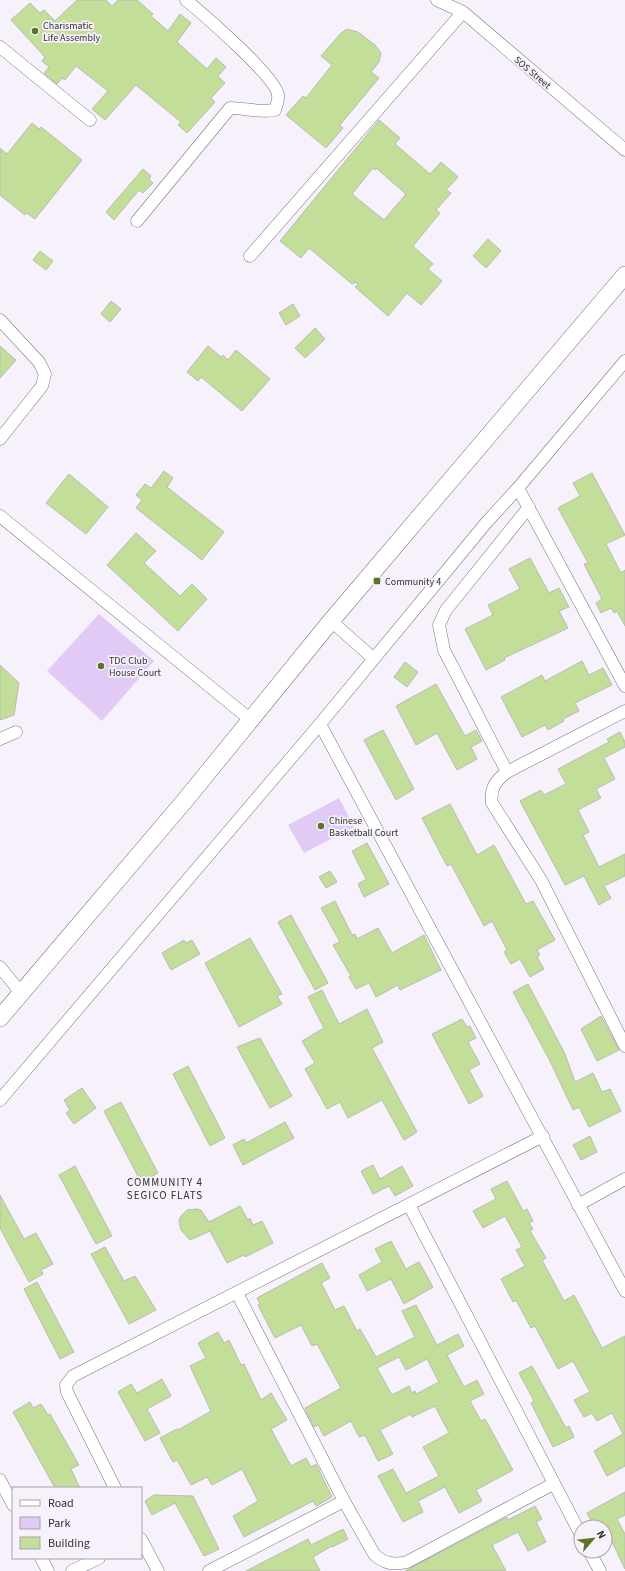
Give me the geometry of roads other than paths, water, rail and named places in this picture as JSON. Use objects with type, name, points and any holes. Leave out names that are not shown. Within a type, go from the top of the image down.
[{"type":"main road","points":[[0,1018],[187,798],[331,621],[625,275]]},
{"type":"street","points":[[137,221],[230,108],[244,108],[266,112],[275,110],[278,95],[272,82],[220,29],[186,0]]},
{"type":"street","name":"SOS Street","points":[[437,0],[463,12],[625,150]]},
{"type":"street","points":[[250,256],[463,12]]},
{"type":"street","points":[[0,47],[90,120]]},
{"type":"street","points":[[0,320],[40,362],[45,374],[42,386],[0,438]]},
{"type":"street","points":[[0,1100],[320,724],[486,523],[518,488],[625,362]]},
{"type":"street","points":[[518,488],[625,686]]},
{"type":"street","points":[[507,772],[444,650],[439,626],[446,610],[529,508]]},
{"type":"street","points":[[0,516],[251,720]]},
{"type":"street","points":[[331,621],[374,659]]},
{"type":"street","points":[[625,711],[507,772],[495,782],[491,795],[492,803],[541,880],[625,1046]]},
{"type":"street","points":[[320,724],[543,1136],[578,1205],[625,1291]]},
{"type":"street","points":[[0,739],[16,732]]},
{"type":"street","points":[[0,967],[21,993]]},
{"type":"street","points":[[114,1487],[66,1392],[69,1381],[79,1372],[237,1293],[543,1136]]},
{"type":"street","points":[[578,1205],[625,1179]]},
{"type":"street","points":[[409,1205],[573,1520]]},
{"type":"street","points":[[237,1293],[344,1501],[374,1554],[381,1560],[398,1564],[407,1562],[553,1484]]},
{"type":"street","points":[[0,1480],[12,1503]]},
{"type":"street","points":[[209,1571],[344,1501]]},
{"type":"street","points":[[142,1541],[158,1571]]},
{"type":"street","points":[[42,1559],[48,1571]]},
{"type":"street","points":[[72,1571],[97,1559]]},
{"type":"street","points":[[593,1559],[600,1571]]},
{"type":"place","name":"Charismatic Life Assembly","points":[[35,31]]},
{"type":"place","name":"Community 4","points":[[377,581]]},
{"type":"place","name":"TDC Club House Court","points":[[101,666]]},
{"type":"place","name":"Chinese Basketball Court","points":[[321,826]]},
{"type":"district","name":"COMMUNITY 4 SEGICO FLATS","points":[[165,1188]]}]
